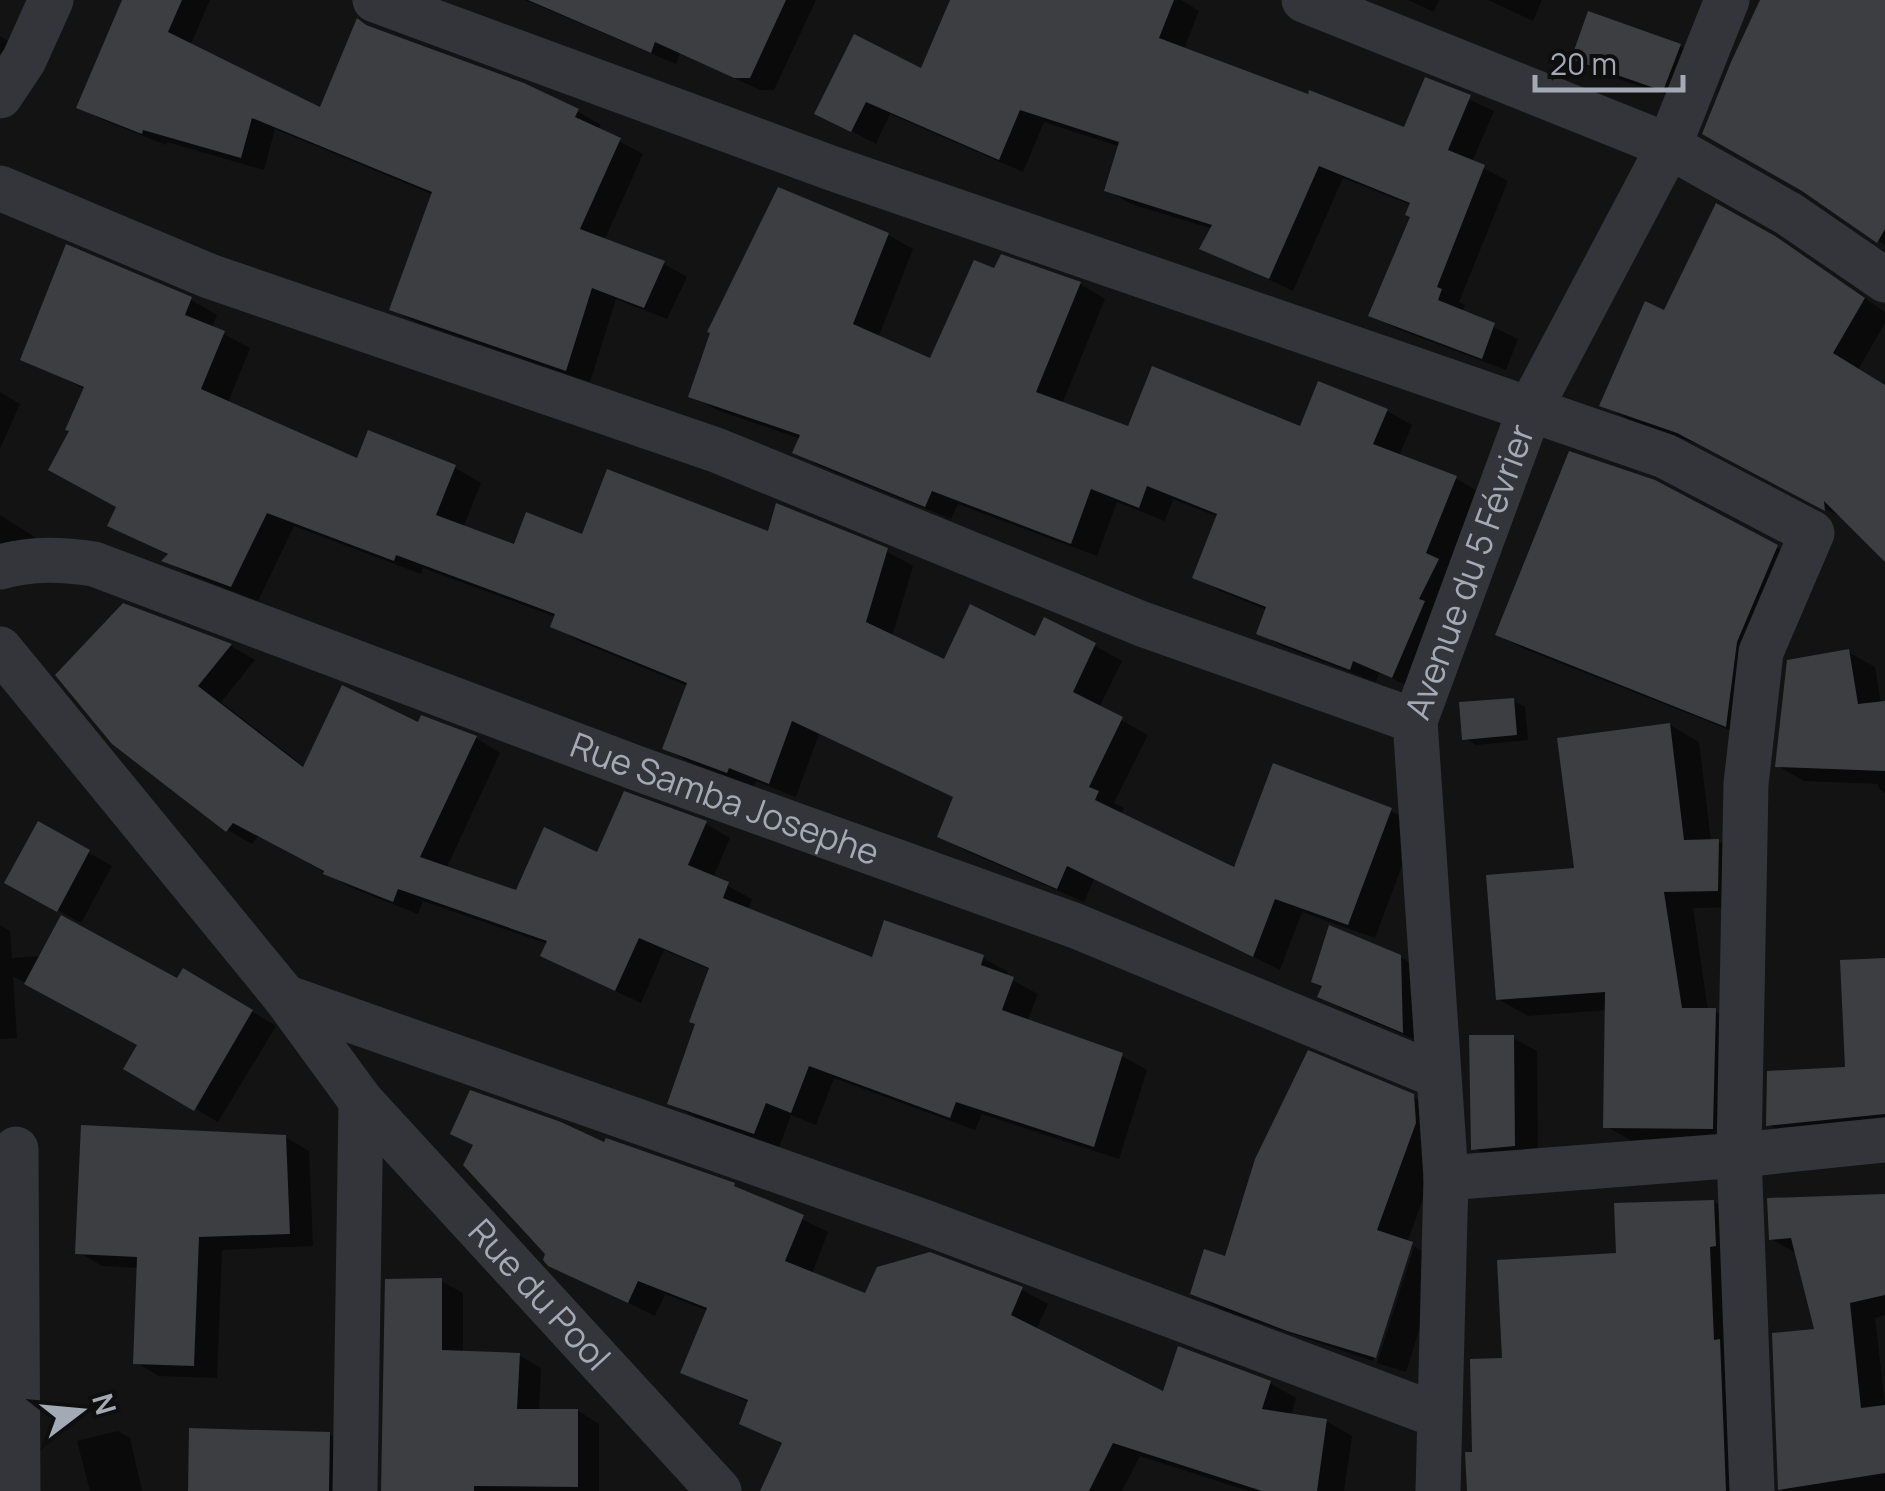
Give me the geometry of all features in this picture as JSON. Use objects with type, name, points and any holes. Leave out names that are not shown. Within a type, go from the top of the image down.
[{"type":"street","points":[[0,96],[24,60],[51,0]]},
{"type":"street","points":[[375,0],[832,168],[1664,456],[1812,533],[1761,652],[1746,784],[1739,1155],[1752,1491]]},
{"type":"street","points":[[1304,0],[1669,146],[1788,214],[1885,280]]},
{"type":"street","name":"Avenue du 5 Février","points":[[1438,1491],[1446,1178],[1415,720],[1530,409],[1669,146],[1727,0]]},
{"type":"street","points":[[0,188],[209,276],[716,450],[1142,624],[1415,720]]},
{"type":"street","name":"Rue Samba Josephe","points":[[0,567],[22,560],[94,564],[657,775],[1076,926],[1438,1076]]},
{"type":"street","name":"Rue du Pool","points":[[0,649],[286,996],[361,1100],[719,1491]]},
{"type":"street","points":[[286,996],[924,1222],[1439,1416]]},
{"type":"street","points":[[355,1491],[361,1100]]},
{"type":"street","points":[[1446,1178],[1885,1140]]},
{"type":"street","points":[[16,1149],[18,1491]]},
{"type":"building","points":[[122,0],[182,0],[168,32],[320,107],[357,18],[366,25],[524,83],[579,109],[575,117],[621,138],[580,229],[665,261],[644,308],[592,288],[566,371],[389,310],[432,192],[252,118],[241,158],[143,130],[142,134],[76,108]]},
{"type":"building","points":[[528,0],[786,0],[750,78],[734,78],[655,42],[651,53]]},
{"type":"building","points":[[950,0],[1174,0],[1159,38],[1404,127],[1425,77],[1471,95],[1448,150],[1485,165],[1437,287],[1442,289],[1438,300],[1495,323],[1482,359],[1368,316],[1410,217],[1405,215],[1410,203],[1319,166],[1269,279],[1199,249],[1212,225],[1104,191],[1119,142],[1020,110],[999,160],[866,102],[851,132],[814,114],[854,34],[921,68]]},
{"type":"building","points":[[1760,0],[1885,0],[1885,229],[1877,243],[1802,191],[1702,134]]},
{"type":"building","points":[[1588,11],[1681,44],[1663,91],[1571,59]]},
{"type":"building","points":[[778,187],[889,233],[853,324],[930,358],[974,260],[994,268],[1001,254],[1081,282],[1036,392],[1128,426],[1152,366],[1300,426],[1318,381],[1388,409],[1373,444],[1457,476],[1426,553],[1439,559],[1419,599],[1425,601],[1392,678],[1353,661],[1350,670],[1256,634],[1266,607],[1192,578],[1217,514],[1147,486],[1139,508],[1091,489],[1071,544],[932,491],[925,507],[792,453],[800,435],[688,397],[710,333],[707,332]]},
{"type":"building","points":[[1716,203],[1775,236],[1865,298],[1833,353],[1885,385],[1885,562],[1824,501],[1825,511],[1677,433],[1599,406],[1645,301],[1664,310]]},
{"type":"building","points":[[66,244],[192,297],[185,315],[225,331],[201,389],[357,458],[368,430],[456,465],[436,515],[514,544],[526,512],[582,534],[607,469],[768,531],[776,503],[888,548],[866,622],[944,659],[970,604],[1035,636],[1044,617],[1096,643],[1073,692],[1123,717],[1089,787],[1099,791],[1095,800],[1234,867],[1273,763],[1392,808],[1348,925],[1275,899],[1253,957],[1067,866],[1057,889],[937,837],[953,797],[792,721],[769,784],[662,749],[687,683],[550,627],[555,614],[396,555],[394,561],[267,513],[231,587],[161,561],[168,554],[107,526],[116,507],[48,470],[69,431],[65,430],[84,387],[20,360]]},
{"type":"building","points":[[1569,451],[1655,480],[1778,545],[1737,642],[1726,727],[1495,635]]},
{"type":"building","points":[[123,603],[232,644],[198,686],[303,767],[342,685],[418,722],[421,715],[477,736],[420,857],[516,890],[544,827],[597,852],[624,791],[707,821],[688,865],[729,882],[723,898],[872,957],[884,920],[984,955],[981,965],[1014,977],[1002,1010],[1123,1053],[1094,1147],[956,1102],[950,1118],[809,1066],[791,1113],[766,1103],[754,1134],[667,1104],[695,1024],[689,1022],[709,968],[639,938],[615,991],[540,956],[547,941],[398,889],[393,902],[323,874],[324,871],[233,823],[226,832],[112,744],[55,675]]},
{"type":"building","points":[[1849,649],[1858,704],[1885,701],[1885,771],[1775,767],[1787,660]]},
{"type":"building","points":[[1514,698],[1517,735],[1462,740],[1459,702]]},
{"type":"building","points":[[1670,723],[1684,840],[1719,839],[1718,891],[1664,892],[1682,1008],[1716,1008],[1713,1129],[1603,1128],[1605,992],[1496,1000],[1486,875],[1574,868],[1557,738]]},
{"type":"building","points":[[38,821],[90,850],[57,912],[4,883]]},
{"type":"building","points":[[61,915],[177,978],[183,968],[253,1010],[194,1111],[123,1069],[137,1045],[24,984]]},
{"type":"building","points":[[1329,925],[1401,955],[1403,1033],[1317,997],[1322,986],[1311,982]]},
{"type":"building","points":[[1885,958],[1885,1114],[1766,1126],[1767,1071],[1845,1067],[1840,960]]},
{"type":"building","points":[[1469,1035],[1514,1035],[1515,1146],[1471,1150]]},
{"type":"building","points":[[1308,1050],[1414,1094],[1416,1123],[1377,1230],[1413,1242],[1376,1358],[1287,1331],[1190,1294],[1204,1249],[1225,1256],[1255,1159]]},
{"type":"building","points":[[470,1090],[561,1122],[604,1142],[606,1138],[735,1183],[734,1186],[804,1215],[785,1261],[865,1293],[877,1267],[930,1252],[1023,1287],[1011,1315],[1163,1391],[1178,1346],[1271,1381],[1262,1409],[1327,1419],[1317,1491],[1262,1491],[1113,1443],[1089,1491],[760,1491],[782,1443],[739,1424],[748,1400],[680,1373],[707,1308],[638,1281],[628,1303],[548,1266],[543,1260],[545,1254],[463,1165],[473,1145],[450,1134]]},
{"type":"building","points":[[81,1125],[286,1135],[290,1234],[199,1237],[194,1366],[133,1364],[137,1257],[75,1254]]},
{"type":"building","points":[[1885,1194],[1885,1295],[1850,1303],[1861,1408],[1885,1405],[1885,1473],[1778,1490],[1772,1333],[1814,1329],[1791,1238],[1769,1240],[1767,1198]]},
{"type":"building","points":[[1714,1200],[1716,1246],[1710,1247],[1714,1340],[1720,1339],[1726,1491],[1467,1491],[1465,1452],[1472,1452],[1470,1359],[1502,1358],[1497,1260],[1616,1253],[1614,1203]]},
{"type":"building","points":[[442,1278],[442,1350],[520,1353],[517,1409],[578,1409],[578,1487],[474,1486],[474,1491],[381,1491],[385,1279]]},
{"type":"building","points":[[189,1428],[330,1432],[329,1491],[188,1491]]}]
